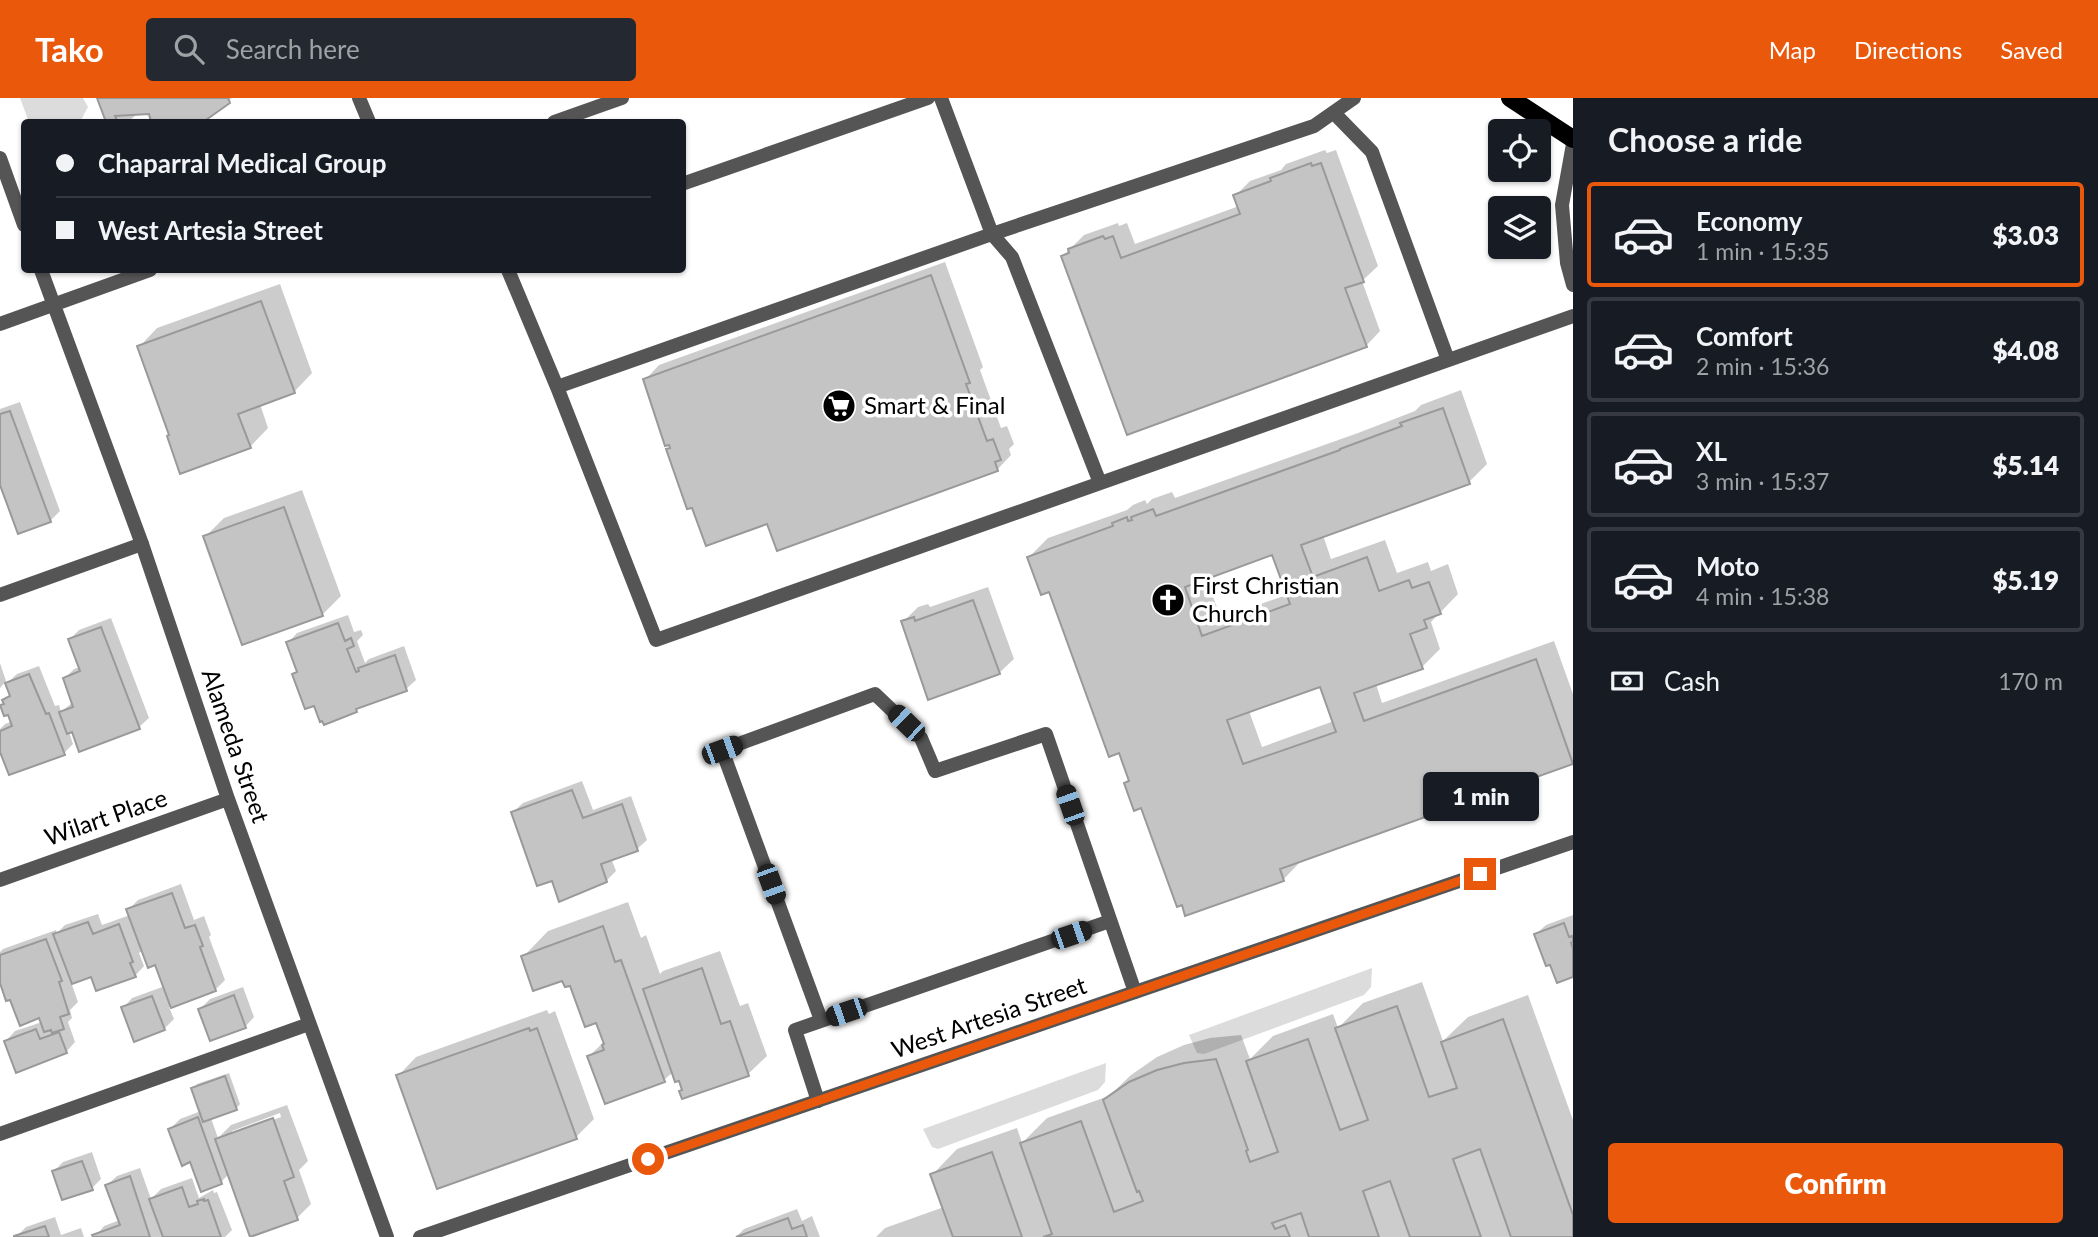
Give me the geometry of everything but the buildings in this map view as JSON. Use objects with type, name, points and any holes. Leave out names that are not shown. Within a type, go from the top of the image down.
[{"type":"main road","points":[[1510,98],[1573,141]]},
{"type":"street","points":[[359,98],[368,119]]},
{"type":"street","points":[[562,119],[622,98]]},
{"type":"street","points":[[686,183],[928,98]]},
{"type":"street","points":[[941,98],[992,234],[1012,257],[1100,483]]},
{"type":"street","points":[[556,387],[992,234],[1314,126],[1354,98]]},
{"type":"street","points":[[1334,113],[1372,152],[1448,360]]},
{"type":"street","points":[[1573,141],[1562,205],[1567,263],[1573,285]]},
{"type":"street","points":[[0,158],[21,217]]},
{"type":"street","name":"Alameda Street","points":[[42,273],[142,544],[228,799],[387,1237]]},
{"type":"street","points":[[0,324],[141,273]]},
{"type":"street","points":[[509,273],[656,640],[1573,316]]},
{"type":"street","points":[[0,596],[142,544]]},
{"type":"street","points":[[821,1020],[722,750],[875,694],[921,738],[935,771],[1046,734],[1135,992]]},
{"type":"street","name":"Wilart Place","points":[[0,880],[228,799]]},
{"type":"street","name":"West Artesia Street","points":[[420,1237],[1573,842]]},
{"type":"street","points":[[818,1101],[795,1030],[1110,922]]},
{"type":"street","points":[[0,1134],[309,1024]]},
{"type":"shaded area","points":[[20,98],[83,98],[88,107],[82,119],[28,119]]},
{"type":"shaded area","points":[[1372,968],[1371,987],[1364,995],[1204,1054],[1197,1053],[1189,1035]]},
{"type":"shaded area","points":[[1106,1063],[1105,1082],[1098,1090],[938,1149],[932,1147],[923,1129]]},
{"type":"place","name":"Smart & Final","points":[[839,406]]},
{"type":"place","name":"First Christian Church","points":[[1168,600]]},
{"type":"route","points":[[648,1159],[1480,874]]}]
